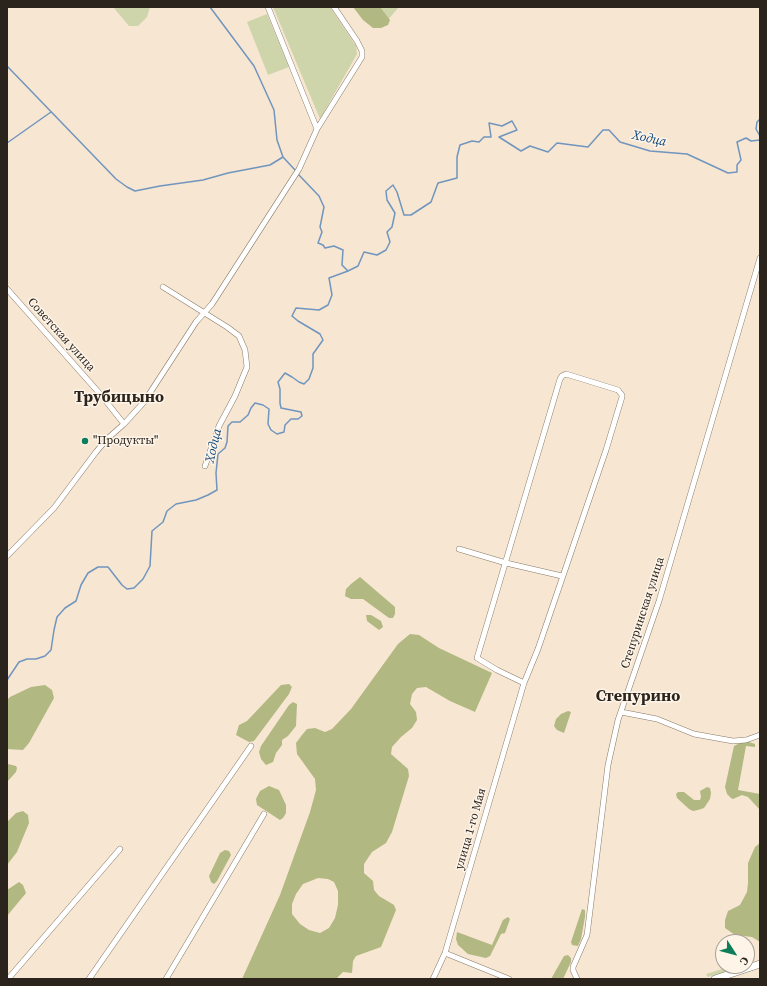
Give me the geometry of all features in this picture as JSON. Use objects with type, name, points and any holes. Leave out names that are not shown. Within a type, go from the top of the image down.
[{"type":"street","points":[[268,7],[317,129]]},
{"type":"street","points":[[7,556],[54,508],[107,439],[124,424],[144,402],[196,322],[212,304],[299,169],[317,129],[362,57],[362,51],[357,41],[334,7]]},
{"type":"street","name":"Степуринская улица","points":[[577,979],[573,967],[587,935],[608,765],[618,720],[663,586],[760,258]]},
{"type":"street","points":[[163,287],[239,336],[246,350],[247,367],[235,396],[219,426],[205,466]]},
{"type":"street","name":"Советская улица","points":[[7,289],[101,395],[124,424]]},
{"type":"street","name":"улица 1-го Мая","points":[[433,979],[445,953],[524,683],[538,649],[606,450],[622,395],[618,390],[566,374],[560,379],[506,563]]},
{"type":"street","points":[[460,549],[506,563],[562,576]]},
{"type":"street","points":[[506,563],[477,658],[497,670],[524,683]]},
{"type":"street","points":[[621,712],[657,719],[694,734],[733,741],[746,740],[760,735]]},
{"type":"street","points":[[89,979],[251,746]]},
{"type":"street","points":[[166,979],[264,814]]},
{"type":"street","points":[[8,979],[120,849]]},
{"type":"street","points":[[445,953],[509,979]]},
{"type":"street","points":[[715,979],[760,964]]},
{"type":"green space","points":[[113,7],[150,7],[147,17],[138,26],[129,26]]},
{"type":"green space","points":[[273,7],[330,7],[356,46],[357,54],[320,119]]},
{"type":"green space","points":[[353,7],[380,7],[390,20],[388,25],[381,28],[373,28],[363,20]]},
{"type":"green space","points":[[377,7],[399,7],[386,22]]},
{"type":"green space","points":[[267,14],[289,67],[268,75],[247,22]]},
{"type":"green space","points":[[360,577],[395,607],[395,614],[393,618],[389,618],[363,599],[351,599],[345,596],[346,589]]},
{"type":"green space","points":[[366,615],[371,615],[381,621],[383,627],[379,630],[367,621]]},
{"type":"green space","points":[[410,634],[419,635],[439,648],[492,673],[475,712],[450,701],[426,687],[417,688],[412,694],[410,704],[416,712],[417,720],[412,728],[392,747],[391,754],[408,769],[409,776],[392,832],[386,843],[372,852],[364,864],[364,873],[373,881],[374,890],[379,896],[394,905],[396,910],[381,947],[356,956],[353,961],[352,973],[343,972],[336,979],[242,979],[280,895],[310,812],[316,790],[315,779],[297,754],[296,743],[307,729],[315,728],[325,732],[332,729],[351,709],[398,644]],"holes":[[[318,878],[328,879],[334,882],[338,891],[338,905],[335,918],[329,928],[320,933],[309,930],[300,924],[292,914],[292,904],[296,894],[303,884]]]},
{"type":"green space","points":[[289,684],[292,687],[289,694],[254,741],[249,742],[236,735],[239,725],[247,721],[281,685]]},
{"type":"green space","points":[[45,685],[52,690],[54,698],[29,743],[23,750],[7,749],[7,700],[10,697],[31,687]]},
{"type":"green space","points":[[293,702],[297,704],[296,726],[288,736],[282,740],[282,745],[276,753],[273,762],[266,765],[261,759],[259,752],[261,746],[289,705]]},
{"type":"green space","points":[[568,711],[571,712],[564,733],[557,730],[554,726],[556,719],[561,714]]},
{"type":"green space","points":[[742,742],[755,744],[755,747],[746,746],[738,790],[760,794],[760,810],[748,797],[742,795],[733,799],[731,798],[727,794],[725,787],[734,746]]},
{"type":"green space","points":[[7,765],[16,766],[17,768],[16,772],[7,782]]},
{"type":"green space","points":[[269,786],[279,790],[286,805],[286,813],[280,820],[257,805],[256,799],[260,791]]},
{"type":"green space","points":[[707,787],[710,788],[711,793],[710,799],[704,808],[693,811],[677,798],[676,794],[678,792],[684,792],[694,800],[700,800],[700,791]]},
{"type":"green space","points":[[23,811],[28,815],[29,823],[17,852],[7,865],[7,822],[16,813]]},
{"type":"green space","points":[[760,843],[760,942],[755,939],[755,934],[734,934],[725,928],[725,920],[728,911],[740,905],[747,892],[748,863],[755,847]]},
{"type":"green space","points":[[225,850],[229,851],[231,855],[214,884],[211,882],[209,876],[220,853]]},
{"type":"green space","points":[[19,882],[23,885],[26,893],[7,916],[7,890]]},
{"type":"green space","points":[[582,909],[585,910],[585,917],[581,939],[578,946],[572,945],[571,942]]},
{"type":"green space","points":[[508,917],[510,919],[505,933],[501,934],[490,956],[486,958],[468,954],[458,945],[456,939],[457,932],[492,945],[503,920]]},
{"type":"green space","points":[[568,955],[571,958],[571,962],[563,979],[551,979],[564,956]]},
{"type":"green space","points":[[715,971],[715,974],[718,974],[708,977],[706,974]]},
{"type":"waterway","points":[[210,7],[254,66],[274,110],[277,140],[283,157],[295,170]]},
{"type":"waterway","points":[[7,66],[116,179],[135,191],[203,180],[228,173],[270,165],[283,157]]},
{"type":"waterway","points":[[7,143],[51,112]]},
{"type":"waterway","name":"Ходца","points":[[760,119],[757,122],[756,129],[760,136]]},
{"type":"waterway","name":"Ходца","points":[[7,680],[19,662],[45,656],[51,650],[57,617],[65,608],[76,601],[81,585],[88,573],[98,567],[108,567],[127,589],[134,588],[143,579],[150,566],[152,531],[163,522],[167,511],[176,504],[196,500],[217,490],[216,473],[218,454],[225,448],[228,426],[232,422],[240,422],[248,415],[255,403],[263,405],[269,409],[268,424],[271,430],[277,434],[284,432],[285,425],[291,419],[298,419],[302,416],[301,412],[281,408],[278,382],[285,373],[304,384],[309,379],[313,368],[313,354],[323,340],[320,334],[292,316],[296,308],[319,310],[328,305],[332,295],[329,278],[358,266],[364,252],[377,255],[386,250],[390,242],[387,232],[392,227],[395,213],[387,200],[386,191],[393,185],[397,192],[404,215],[411,215],[431,202],[438,183],[457,178],[457,157],[460,145],[472,141],[479,142],[484,137],[491,137],[489,123],[502,126],[512,121],[517,130],[499,137],[521,151],[530,146],[548,152],[557,143],[588,147],[603,130],[609,130],[620,142],[650,151],[687,154],[728,173],[737,172],[737,165],[741,160],[737,142],[746,138],[751,141],[760,140]]},
{"type":"waterway","points":[[298,174],[319,196],[324,207],[320,227],[322,232],[318,243],[323,245],[325,248],[334,246],[343,250],[342,265],[348,271]]},
{"type":"place","name":"\"Продукты\"","points":[[85,441]]},
{"type":"district","name":"Трубицыно","points":[[119,398]]},
{"type":"district","name":"Степурино","points":[[638,697]]}]
